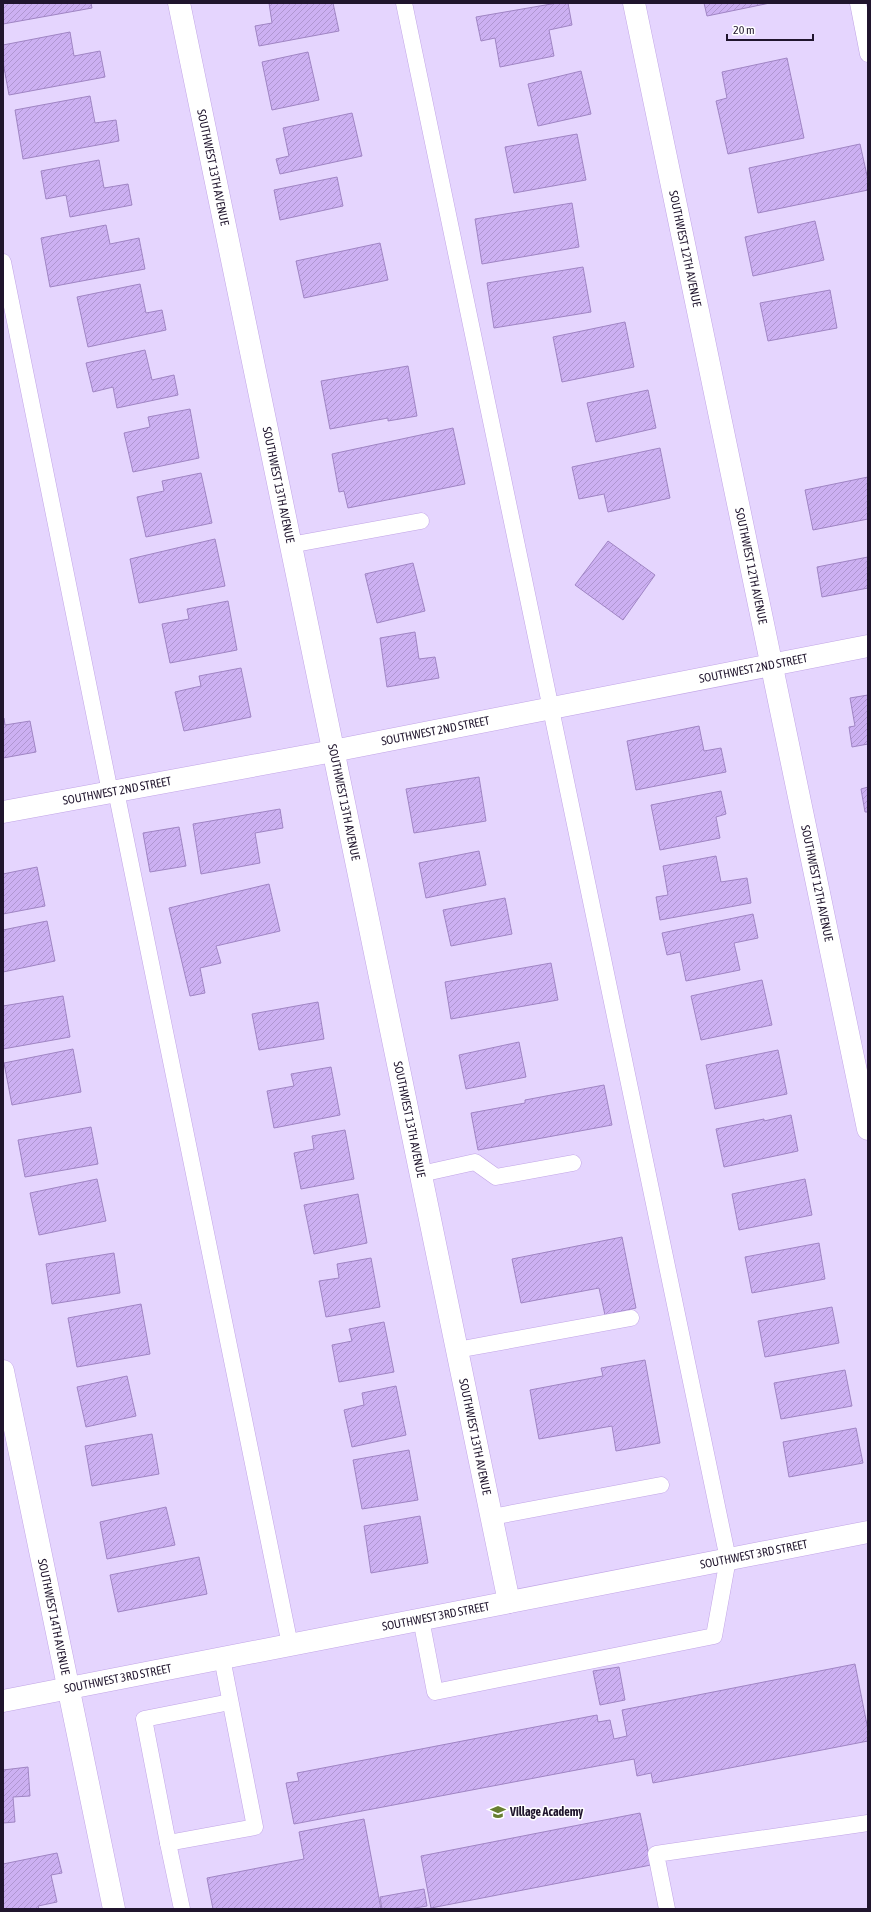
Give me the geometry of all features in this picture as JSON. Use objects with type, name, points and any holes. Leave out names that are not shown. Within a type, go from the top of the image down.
[{"type":"street","name":"SOUTHWEST 13TH AVENUE","points":[[179,3],[509,1602]]},
{"type":"street","name":"SOUTHWEST 12TH AVENUE","points":[[634,3],[868,1129]]},
{"type":"street","name":"SOUTHWEST 2ND STREET","points":[[3,812],[333,751],[868,646]]},
{"type":"street","name":"SOUTHWEST 14TH AVENUE","points":[[3,1371],[114,1909]]},
{"type":"street","name":"SOUTHWEST 3RD STREET","points":[[3,1701],[868,1532]]},
{"type":"lane","points":[[404,3],[728,1559],[714,1636],[435,1692],[421,1619]]},
{"type":"lane","points":[[858,3],[868,54]]},
{"type":"lane","points":[[3,262],[290,1645]]},
{"type":"lane","points":[[290,545],[421,521]]},
{"type":"lane","points":[[421,1174],[475,1162],[496,1177],[573,1163]]},
{"type":"lane","points":[[457,1350],[631,1318]]},
{"type":"lane","points":[[492,1517],[661,1485]]},
{"type":"lane","points":[[168,1843],[255,1827],[222,1658]]},
{"type":"lane","points":[[182,1909],[144,1719],[230,1702]]},
{"type":"lane","points":[[667,1909],[656,1854],[868,1823]]},
{"type":"building","points":[[3,3],[91,3],[92,8],[3,24]]},
{"type":"building","points":[[269,3],[333,3],[339,31],[259,46],[255,26],[272,23]]},
{"type":"building","points":[[557,3],[568,3],[572,25],[549,30],[554,56],[500,67],[495,38],[481,41],[476,17]]},
{"type":"building","points":[[704,3],[770,3],[707,16]]},
{"type":"building","points":[[70,32],[74,56],[100,51],[105,77],[9,95],[3,62],[3,45]]},
{"type":"building","points":[[308,52],[319,100],[272,110],[262,62]]},
{"type":"building","points":[[787,58],[804,138],[728,154],[716,101],[727,98],[722,72]]},
{"type":"building","points":[[581,71],[591,114],[538,126],[528,84]]},
{"type":"building","points":[[90,96],[95,123],[116,120],[119,141],[23,159],[15,110]]},
{"type":"building","points":[[352,113],[362,156],[280,174],[276,159],[289,156],[283,128]]},
{"type":"building","points":[[577,134],[586,180],[514,193],[505,147]]},
{"type":"building","points":[[860,144],[868,180],[868,190],[758,213],[749,168]]},
{"type":"building","points":[[99,160],[104,188],[128,184],[132,205],[70,217],[66,195],[46,199],[41,171]]},
{"type":"building","points":[[337,177],[343,206],[280,220],[274,190]]},
{"type":"building","points":[[572,203],[579,247],[482,264],[475,219]]},
{"type":"building","points":[[815,221],[824,260],[753,276],[745,237]]},
{"type":"building","points":[[106,225],[110,244],[139,238],[145,269],[50,287],[41,238]]},
{"type":"building","points":[[380,243],[388,280],[304,298],[296,261]]},
{"type":"building","points":[[583,267],[591,312],[494,328],[487,283]]},
{"type":"building","points":[[140,284],[146,313],[162,310],[166,330],[88,347],[77,297]]},
{"type":"building","points":[[830,290],[837,328],[768,341],[760,303]]},
{"type":"building","points":[[625,322],[634,367],[562,382],[553,337]]},
{"type":"building","points":[[145,350],[152,380],[174,375],[178,395],[117,408],[113,387],[93,392],[86,363]]},
{"type":"building","points":[[408,366],[417,416],[388,421],[388,418],[330,429],[321,381]]},
{"type":"building","points":[[648,390],[656,428],[596,442],[587,403]]},
{"type":"building","points":[[190,409],[199,458],[133,472],[124,433],[150,427],[148,417]]},
{"type":"building","points":[[453,428],[465,484],[348,508],[344,491],[339,492],[332,454]]},
{"type":"building","points":[[660,448],[670,498],[608,512],[604,494],[579,499],[572,467]]},
{"type":"building","points":[[201,473],[212,523],[146,537],[137,497],[164,491],[162,481]]},
{"type":"building","points":[[868,477],[868,519],[813,530],[805,490]]},
{"type":"building","points":[[215,539],[225,586],[139,603],[130,559]]},
{"type":"building","points":[[608,541],[655,575],[623,620],[575,585]]},
{"type":"building","points":[[868,557],[868,588],[822,597],[817,567]]},
{"type":"building","points":[[413,563],[425,611],[377,623],[365,574]]},
{"type":"building","points":[[228,601],[237,650],[170,663],[162,624],[189,619],[187,609]]},
{"type":"building","points":[[415,632],[419,659],[435,657],[439,678],[387,687],[380,638]]},
{"type":"building","points":[[241,668],[251,717],[184,731],[175,692],[201,686],[199,676]]},
{"type":"building","points":[[868,695],[868,744],[852,747],[849,727],[855,726],[850,698]]},
{"type":"building","points":[[3,718],[5,725],[30,721],[36,752],[3,758]]},
{"type":"building","points":[[699,726],[704,751],[721,748],[726,772],[636,790],[627,741]]},
{"type":"building","points":[[479,777],[486,821],[414,833],[406,789]]},
{"type":"building","points":[[868,787],[868,812],[865,812],[861,789]]},
{"type":"building","points":[[721,791],[726,814],[716,817],[720,838],[660,850],[651,805]]},
{"type":"building","points":[[280,809],[283,828],[255,833],[260,863],[201,874],[193,824]]},
{"type":"building","points":[[179,827],[186,866],[150,872],[143,833]]},
{"type":"building","points":[[479,851],[486,885],[426,898],[419,863]]},
{"type":"building","points":[[716,856],[721,882],[747,878],[751,903],[660,920],[656,897],[668,895],[663,866]]},
{"type":"building","points":[[37,867],[45,906],[3,914],[3,874]]},
{"type":"building","points":[[269,884],[280,931],[216,946],[221,963],[200,968],[205,993],[190,996],[169,908]]},
{"type":"building","points":[[505,898],[512,934],[451,946],[443,910]]},
{"type":"building","points":[[753,914],[758,938],[734,943],[740,970],[686,981],[680,952],[667,955],[662,933]]},
{"type":"building","points":[[47,921],[55,961],[3,972],[3,930]]},
{"type":"building","points":[[551,963],[558,1000],[451,1019],[445,982]]},
{"type":"building","points":[[762,980],[772,1025],[701,1040],[691,996]]},
{"type":"building","points":[[63,996],[70,1037],[3,1049],[3,1006]]},
{"type":"building","points":[[318,1002],[324,1039],[259,1050],[252,1014]]},
{"type":"building","points":[[519,1042],[526,1077],[466,1089],[459,1055]]},
{"type":"building","points":[[73,1049],[81,1092],[12,1105],[4,1063]]},
{"type":"building","points":[[778,1050],[787,1094],[715,1109],[706,1065]]},
{"type":"building","points":[[331,1067],[340,1115],[274,1128],[267,1091],[294,1086],[291,1074]]},
{"type":"building","points":[[604,1085],[612,1125],[478,1150],[471,1113],[525,1103],[525,1100]]},
{"type":"building","points":[[791,1115],[798,1151],[724,1167],[716,1129]]},
{"type":"building","points":[[91,1127],[98,1164],[25,1177],[18,1140]]},
{"type":"building","points":[[345,1130],[354,1179],[301,1189],[294,1153],[314,1149],[312,1136]]},
{"type":"building","points":[[97,1179],[106,1221],[39,1235],[30,1193]]},
{"type":"building","points":[[805,1179],[812,1215],[739,1230],[732,1194]]},
{"type":"building","points":[[358,1194],[367,1243],[314,1254],[304,1205]]},
{"type":"building","points":[[622,1237],[636,1308],[605,1315],[599,1288],[521,1303],[512,1259]]},
{"type":"building","points":[[819,1243],[825,1279],[752,1293],[745,1257]]},
{"type":"building","points":[[114,1253],[120,1293],[52,1304],[46,1264]]},
{"type":"building","points":[[371,1258],[380,1307],[326,1317],[319,1281],[339,1278],[337,1264]]},
{"type":"building","points":[[141,1304],[150,1354],[77,1367],[68,1318]]},
{"type":"building","points":[[832,1307],[839,1343],[765,1357],[758,1321]]},
{"type":"building","points":[[384,1322],[394,1372],[339,1382],[332,1345],[352,1341],[349,1329]]},
{"type":"building","points":[[645,1360],[660,1443],[616,1451],[612,1426],[539,1439],[530,1390],[603,1376],[601,1368]]},
{"type":"building","points":[[845,1370],[852,1406],[781,1419],[774,1383]]},
{"type":"building","points":[[127,1376],[136,1416],[86,1427],[77,1387]]},
{"type":"building","points":[[396,1386],[406,1435],[352,1447],[344,1410],[364,1405],[362,1393]]},
{"type":"building","points":[[856,1428],[863,1463],[789,1477],[783,1442]]},
{"type":"building","points":[[152,1434],[159,1474],[92,1486],[85,1446]]},
{"type":"building","points":[[409,1450],[418,1500],[362,1509],[353,1460]]},
{"type":"building","points":[[166,1507],[175,1545],[107,1559],[100,1522]]},
{"type":"building","points":[[420,1516],[428,1563],[371,1573],[364,1526]]},
{"type":"building","points":[[199,1557],[207,1594],[118,1612],[110,1575]]},
{"type":"building","points":[[855,1664],[868,1730],[868,1741],[653,1783],[651,1773],[637,1776],[634,1759],[294,1824],[286,1783],[299,1781],[297,1773],[597,1715],[598,1722],[610,1720],[614,1739],[627,1736],[622,1710]]},
{"type":"building","points":[[619,1667],[625,1700],[600,1705],[593,1671]]},
{"type":"building","points":[[28,1767],[30,1796],[13,1797],[15,1822],[3,1823],[3,1770]]},
{"type":"building","points":[[640,1813],[651,1865],[431,1908],[421,1856]]},
{"type":"building","points":[[364,1819],[381,1909],[213,1909],[207,1878],[304,1859],[299,1832]]},
{"type":"building","points":[[57,1853],[62,1873],[51,1875],[57,1902],[38,1906],[39,1909],[3,1909],[3,1864]]},
{"type":"building","points":[[424,1889],[427,1906],[409,1909],[382,1909],[380,1897]]},
{"type":"place","name":"Village Academy","points":[[498,1812]]}]
